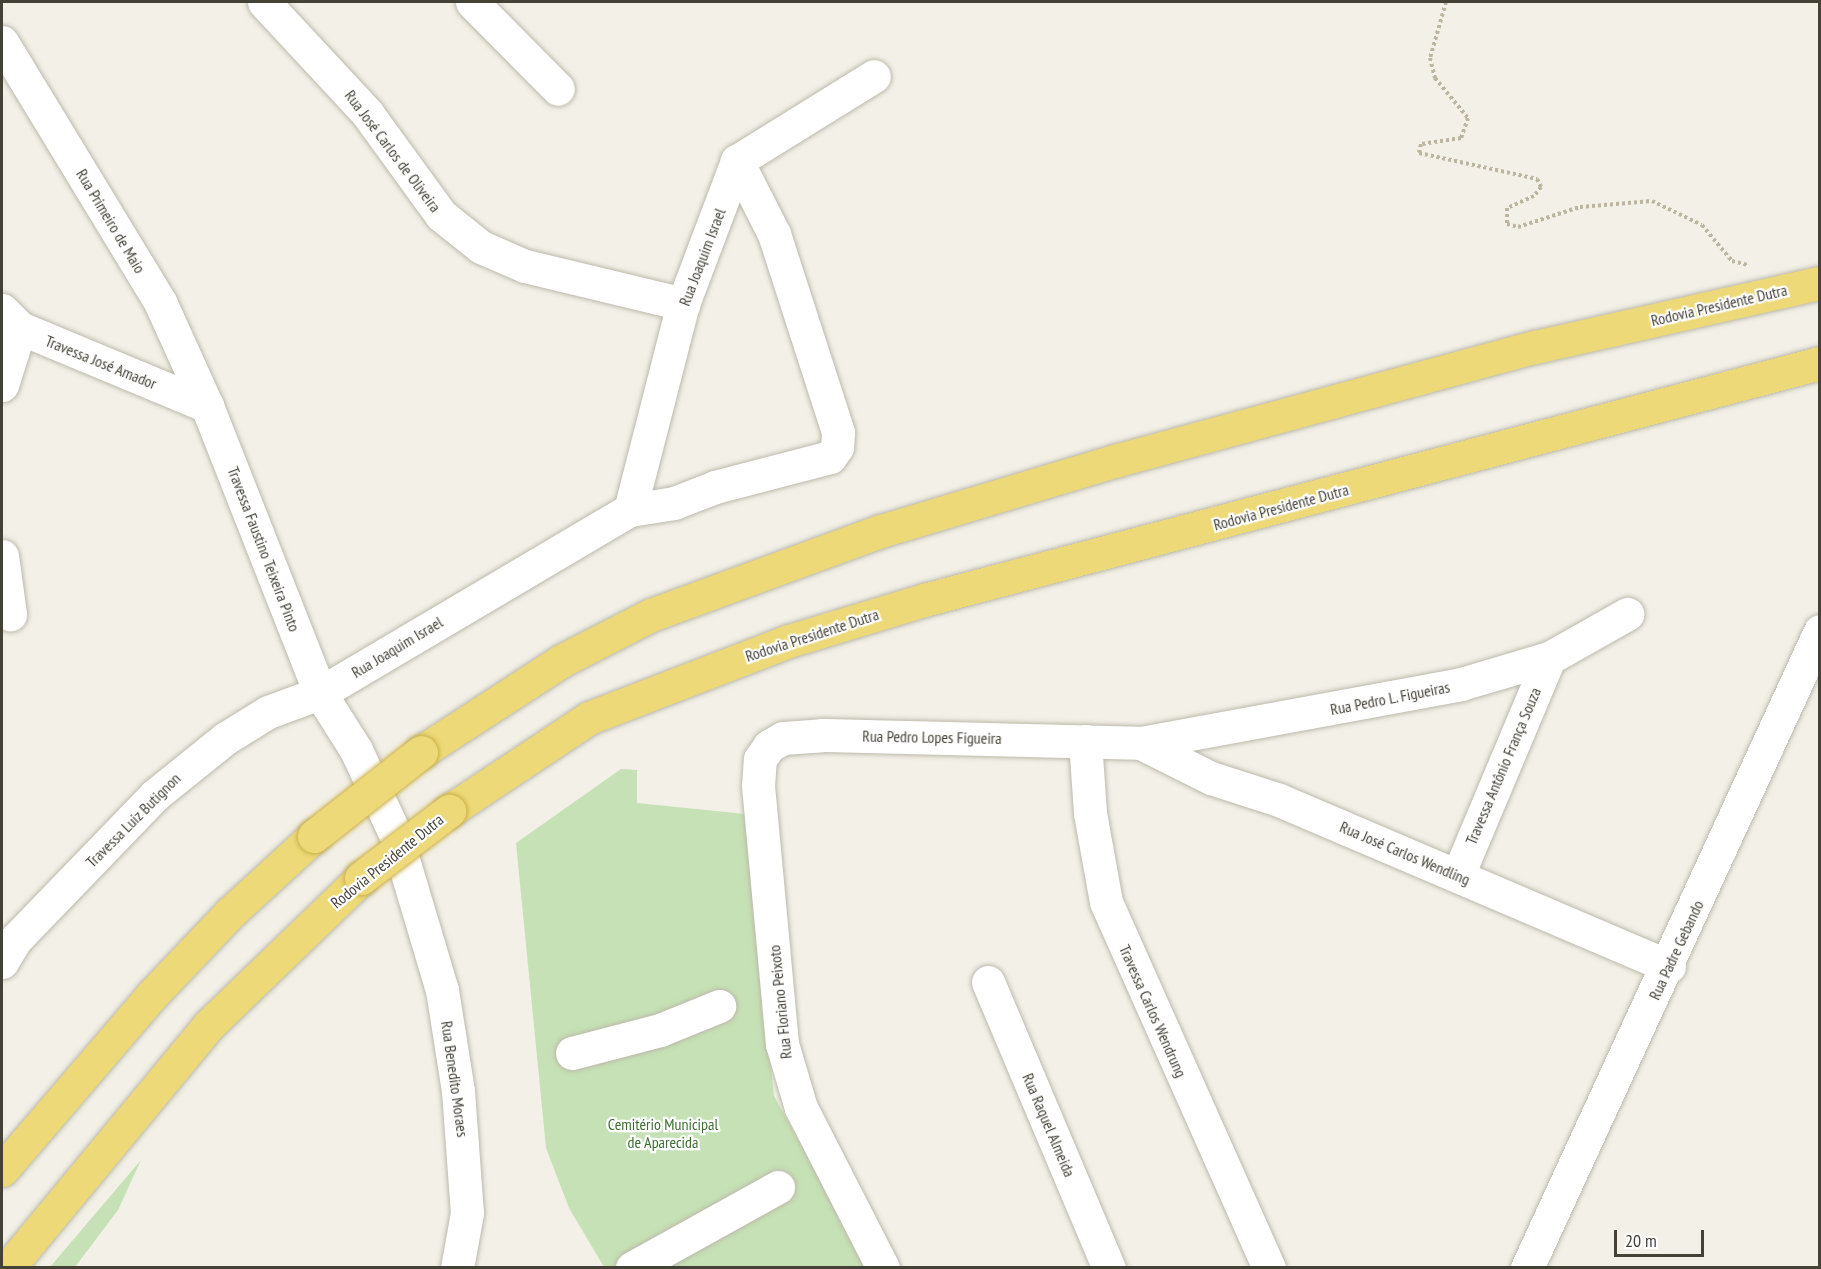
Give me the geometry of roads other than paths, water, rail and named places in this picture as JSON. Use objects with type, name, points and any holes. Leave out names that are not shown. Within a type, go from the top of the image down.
[{"type":"highway","name":"Rodovia Presidente Dutra","points":[[2,1170],[152,995],[230,913],[314,836],[421,752],[561,662],[651,615],[881,531],[1118,460],[1535,347],[1820,283]]},
{"type":"highway","name":"Rodovia Presidente Dutra","points":[[8,1268],[208,1026],[361,878],[449,811],[589,718],[789,641],[924,600],[1820,363]]},
{"type":"street","name":"Rua José Carlos de Oliveira","points":[[264,2],[368,113],[441,215],[481,247],[525,266],[683,304]]},
{"type":"street","points":[[472,2],[558,89]]},
{"type":"street","name":"Rua Primeiro de Maio","points":[[2,42],[161,304],[207,406]]},
{"type":"street","points":[[737,161],[874,76]]},
{"type":"street","name":"Rua Joaquim Israel","points":[[630,510],[683,304],[737,161]]},
{"type":"street","name":"Rua Joaquim Israel","points":[[320,693],[630,510],[674,504],[715,487],[830,457],[837,447],[838,432],[774,234],[737,161]]},
{"type":"street","points":[[2,385],[10,319]]},
{"type":"street","name":"Travessa José Amador","points":[[10,319],[207,406]]},
{"type":"street","name":"Travessa Faustino Teixeira Pinto","points":[[207,406],[320,693],[356,750],[417,892]]},
{"type":"street","points":[[2,556],[10,614]]},
{"type":"street","name":"Rua Pedro L. Figueiras","points":[[1141,743],[1461,684],[1549,658],[1627,614]]},
{"type":"street","name":"Rua Padre Gebando","points":[[1527,1268],[1669,966],[1820,631]]},
{"type":"street","name":"Travessa Antônio França Souza","points":[[1458,874],[1549,658]]},
{"type":"street","name":"Travessa Luiz Butignon","points":[[2,962],[16,939],[178,775],[268,712],[320,693]]},
{"type":"street","name":"Rua Pedro Lopes Figueira","points":[[758,786],[760,759],[783,738],[1141,743]]},
{"type":"street","name":"Travessa Carlos Wendrung","points":[[1085,741],[1090,813],[1106,902],[1269,1268]]},
{"type":"street","name":"Rua José Carlos Wendling","points":[[1141,743],[1211,778],[1279,800],[1458,874],[1669,966]]},
{"type":"street","name":"Rua Floriano Peixoto","points":[[758,786],[782,1044],[790,1081],[883,1268]]},
{"type":"street","name":"Rua Benedito Moraes","points":[[417,892],[442,990],[466,1156],[467,1213],[457,1268]]},
{"type":"street","name":"Rua Raquel Almeida","points":[[988,982],[1109,1268]]},
{"type":"street","points":[[572,1053],[660,1030],[719,1006]]},
{"type":"street","points":[[632,1268],[778,1187]]},
{"type":"park label","name":"Cemitério Municipal de Aparecida","points":[[663,1133]]}]
